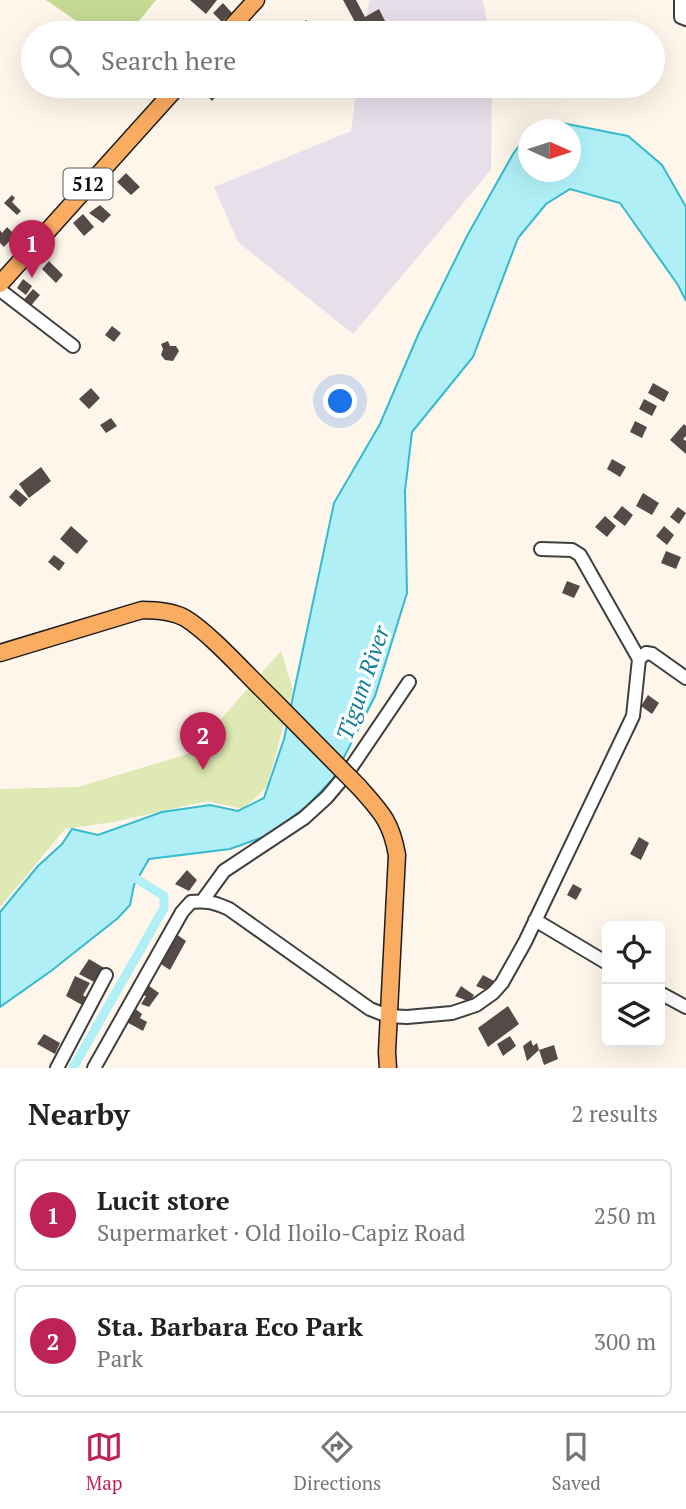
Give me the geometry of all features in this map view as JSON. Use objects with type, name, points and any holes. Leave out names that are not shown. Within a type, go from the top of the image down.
[{"type":"main road","points":[[237,21],[256,0]]},
{"type":"main road","name":"512","points":[[0,287],[167,98]]},
{"type":"main road","points":[[0,653],[142,610],[161,610],[183,618],[269,696],[359,787],[384,816],[393,832],[397,855],[388,1068]]},
{"type":"street","points":[[681,0],[681,17],[686,19]]},
{"type":"street","points":[[0,287],[73,346]]},
{"type":"street","points":[[94,1068],[182,912],[191,902],[217,903],[229,909],[370,1009],[389,1016],[452,1013],[485,999],[502,983],[633,716],[639,659],[580,555],[572,550],[541,549]]},
{"type":"street","points":[[639,659],[646,653],[652,654],[686,678]]},
{"type":"street","points":[[203,901],[224,871],[304,818],[327,797],[348,772],[409,682]]},
{"type":"street","points":[[535,920],[602,960]]},
{"type":"street","points":[[57,1068],[106,975]]},
{"type":"street","points":[[665,996],[686,1007]]},
{"type":"shaded area","points":[[369,0],[483,0],[487,21],[366,21]]},
{"type":"shaded area","points":[[355,98],[492,98],[491,170],[353,334],[238,242],[214,187],[351,131]]},
{"type":"green space","points":[[46,0],[156,0],[139,21],[77,21]]},
{"type":"green space","points":[[281,651],[293,690],[267,787],[243,809],[207,801],[114,822],[65,829],[0,907],[0,789],[78,787],[191,753]]},
{"type":"water","name":"Tigum River","points":[[581,127],[628,136],[662,165],[686,207],[686,301],[678,285],[620,203],[570,189],[546,204],[518,238],[473,357],[412,432],[405,491],[407,593],[375,696],[333,779],[307,806],[269,835],[230,849],[149,859],[134,885],[130,905],[118,918],[0,1007],[0,912],[38,866],[62,844],[72,829],[98,835],[162,812],[210,805],[238,811],[264,798],[284,739],[334,503],[380,424],[418,335],[467,236],[518,147],[518,182],[581,182]]},
{"type":"building","points":[[190,0],[217,0],[206,14]]},
{"type":"building","points":[[343,0],[356,0],[365,17],[379,9],[385,21],[354,21]]},
{"type":"building","points":[[223,3],[232,13],[221,21],[213,13]]},
{"type":"building","points":[[126,173],[140,187],[131,195],[117,182]]},
{"type":"building","points":[[12,195],[15,198],[12,202],[21,211],[17,215],[4,203]]},
{"type":"building","points":[[100,205],[111,215],[103,223],[89,213]]},
{"type":"building","points":[[83,214],[94,227],[84,236],[73,223]]},
{"type":"building","points":[[7,227],[15,235],[4,247],[0,243],[0,230],[2,233]]},
{"type":"building","points":[[49,261],[63,275],[56,283],[42,269]]},
{"type":"building","points":[[23,279],[32,286],[26,295],[17,288]]},
{"type":"building","points":[[33,289],[40,295],[28,309],[21,303]]},
{"type":"building","points":[[112,326],[121,333],[114,342],[105,335]]},
{"type":"building","points":[[168,341],[170,346],[176,346],[179,351],[173,361],[165,360],[161,355],[161,344]]},
{"type":"building","points":[[653,383],[669,392],[664,402],[648,393]]},
{"type":"building","points":[[91,388],[100,398],[89,409],[79,399]]},
{"type":"building","points":[[644,399],[657,406],[652,416],[639,409]]},
{"type":"building","points":[[111,418],[117,426],[106,433],[100,425]]},
{"type":"building","points":[[635,421],[647,427],[642,438],[630,432]]},
{"type":"building","points":[[684,424],[686,436],[683,439],[686,441],[686,454],[670,440]]},
{"type":"building","points":[[612,459],[626,467],[620,477],[607,469]]},
{"type":"building","points":[[41,467],[51,481],[29,498],[19,484]]},
{"type":"building","points":[[16,489],[28,499],[20,507],[9,497]]},
{"type":"building","points":[[643,493],[659,503],[652,515],[636,506]]},
{"type":"building","points":[[622,506],[633,515],[625,526],[613,517]]},
{"type":"building","points":[[678,507],[686,513],[679,524],[670,517]]},
{"type":"building","points":[[605,516],[616,526],[607,537],[595,527]]},
{"type":"building","points":[[71,526],[88,541],[77,554],[60,539]]},
{"type":"building","points":[[664,526],[674,535],[667,545],[656,536]]},
{"type":"building","points":[[666,551],[681,557],[676,569],[661,563]]},
{"type":"building","points":[[54,555],[65,563],[59,571],[48,562]]},
{"type":"building","points":[[567,581],[580,586],[574,598],[562,593]]},
{"type":"building","points":[[648,695],[659,703],[652,714],[641,706]]},
{"type":"building","points":[[639,837],[649,843],[641,860],[630,854]]},
{"type":"building","points":[[187,870],[197,880],[189,891],[175,884]]},
{"type":"building","points":[[573,884],[582,889],[576,900],[567,895]]},
{"type":"building","points":[[176,934],[186,941],[170,970],[158,962]]},
{"type":"building","points":[[89,959],[106,969],[98,984],[79,974]]},
{"type":"building","points":[[483,975],[494,981],[488,991],[476,986]]},
{"type":"building","points":[[75,976],[90,983],[83,995],[87,998],[84,1006],[66,996]]},
{"type":"building","points":[[145,983],[159,993],[149,1007],[141,1004],[146,996],[140,994]]},
{"type":"building","points":[[461,986],[474,995],[470,1002],[455,996]]},
{"type":"building","points":[[132,1006],[142,1014],[140,1018],[147,1022],[143,1031],[123,1020]]},
{"type":"building","points":[[508,1006],[519,1024],[488,1047],[478,1028]]},
{"type":"building","points":[[44,1034],[60,1043],[55,1054],[37,1044]]},
{"type":"building","points":[[510,1036],[516,1046],[503,1056],[497,1044]]},
{"type":"building","points":[[531,1040],[533,1046],[537,1043],[539,1050],[527,1061],[523,1046]]},
{"type":"building","points":[[554,1045],[558,1059],[544,1065],[539,1050]]},
{"type":"waterway","points":[[73,1068],[164,908],[164,896],[127,873]]},
{"type":"place","name":"Lucit store","points":[[32,278]]},
{"type":"place","name":"Sta. Barbara Eco Park","points":[[203,770]]}]
